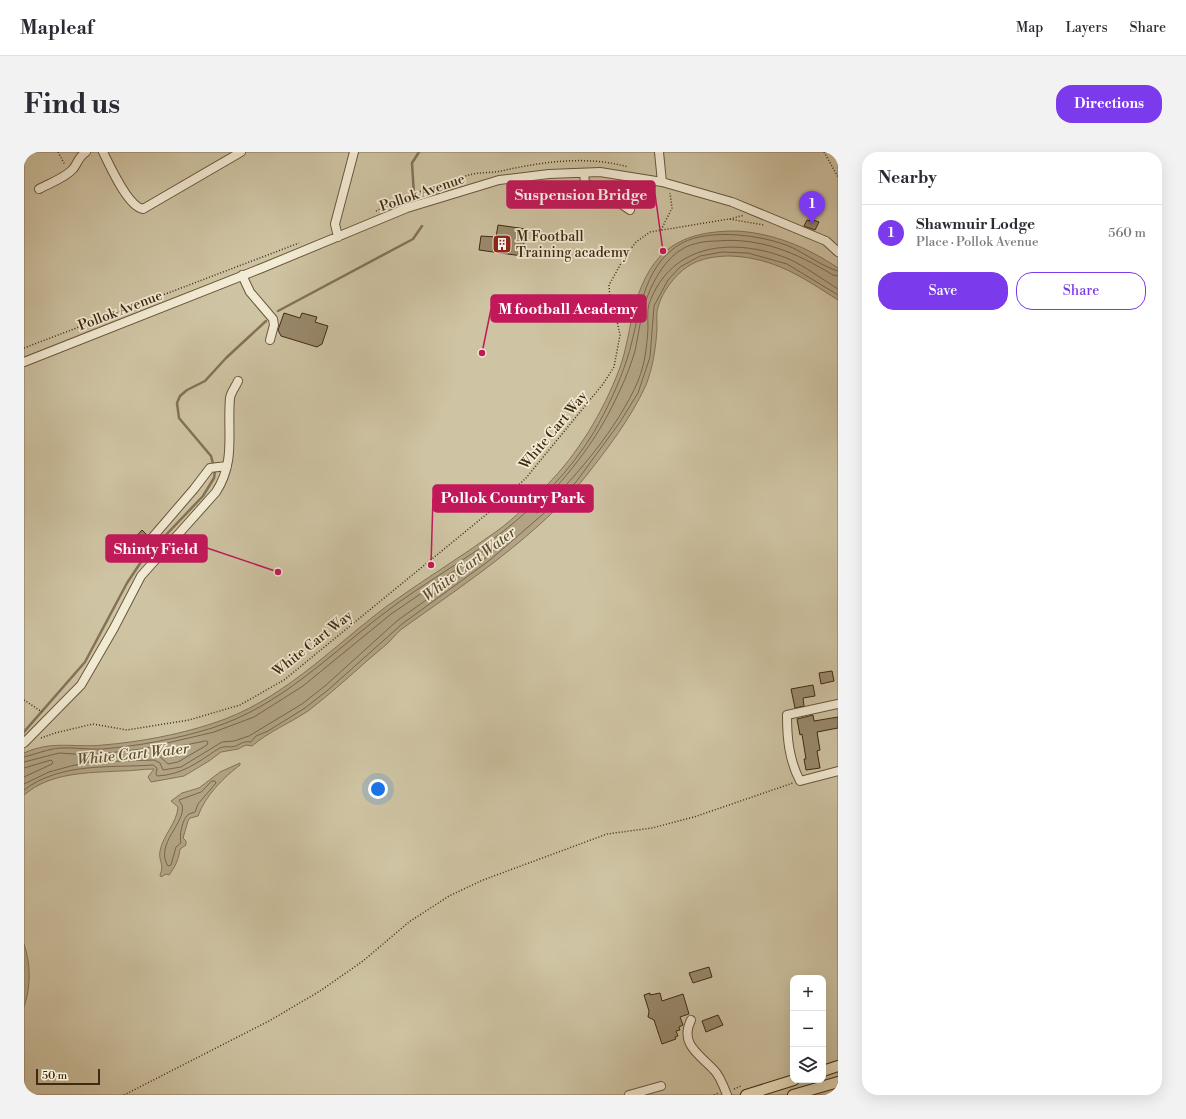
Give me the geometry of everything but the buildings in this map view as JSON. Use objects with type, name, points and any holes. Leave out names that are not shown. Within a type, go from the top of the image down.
[{"type":"main road","points":[[826,1070],[838,1066]]},
{"type":"main road","points":[[746,1095],[790,1081]]},
{"type":"main road","points":[[793,1095],[838,1082]]},
{"type":"street","points":[[39,189],[69,172],[74,168],[80,156],[86,152]]},
{"type":"street","points":[[103,152],[128,198],[138,208],[143,209],[241,152]]},
{"type":"street","points":[[338,237],[335,224],[354,152]]},
{"type":"street","points":[[659,152],[662,182]]},
{"type":"street","points":[[584,173],[585,183],[602,191],[630,210]]},
{"type":"street","name":"Pollok Avenue","points":[[24,362],[242,276],[407,208],[499,180],[549,174],[605,173],[662,182],[705,193],[752,210],[826,241],[838,252]]},
{"type":"street","points":[[242,276],[250,292],[273,319],[274,325],[270,340]]},
{"type":"street","points":[[24,743],[80,685],[114,628],[141,576],[216,492],[225,477],[230,448],[230,397],[238,381]]},
{"type":"street","points":[[151,539],[210,468],[227,466]]},
{"type":"street","points":[[838,704],[787,715],[787,736],[792,767],[800,781],[838,770]]},
{"type":"street","points":[[691,1020],[688,1027],[689,1043],[698,1056],[715,1070],[727,1095]]},
{"type":"street","points":[[629,1095],[661,1086]]},
{"type":"path","points":[[24,155],[29,152]]},
{"type":"path","points":[[58,152],[69,172]]},
{"type":"path","points":[[824,152],[838,177]]},
{"type":"path","points":[[661,230],[672,208],[671,195],[662,182]]},
{"type":"path","points":[[374,212],[420,192]]},
{"type":"path","points":[[729,219],[747,214],[752,210]]},
{"type":"path","name":"White Cart Way","points":[[36,740],[55,733],[93,724],[127,730],[160,726],[189,720],[240,705],[284,680],[473,527],[526,478],[603,384],[614,367],[620,335],[616,316],[610,299],[609,285],[624,258],[636,242],[650,232],[729,219],[766,225]]},
{"type":"path","points":[[24,348],[299,243]]},
{"type":"path","points":[[24,700],[46,715]]},
{"type":"path","points":[[124,1095],[270,1021],[295,1006],[363,961],[409,922],[449,896],[476,883],[560,850],[607,834],[652,828],[694,817],[800,781]]},
{"type":"shaded area","points":[[24,152],[838,152],[838,1095],[24,1095]]},
{"type":"water","name":"White Cart Water","points":[[716,232],[750,232],[789,242],[826,260],[838,268],[838,300],[800,276],[761,260],[731,256],[714,257],[697,261],[682,270],[666,290],[660,301],[657,312],[657,335],[652,364],[646,385],[633,409],[603,455],[586,476],[568,497],[525,538],[401,630],[388,643],[308,711],[265,736],[252,746],[246,745],[238,749],[221,752],[184,776],[151,782],[148,777],[154,769],[82,773],[46,782],[35,787],[24,795],[24,753],[44,747],[64,745],[93,746],[158,738],[211,724],[236,714],[260,702],[304,673],[387,606],[504,526],[558,474],[579,446],[597,417],[613,386],[622,362],[635,305],[642,286],[659,257],[670,247],[684,240],[699,235]]},
{"type":"water","points":[[240,763],[240,765],[210,794],[198,816],[190,818],[183,838],[186,841],[186,845],[180,849],[179,856],[169,875],[166,874],[161,877],[162,865],[160,851],[175,818],[178,807],[171,801],[182,793],[199,788],[220,772]]},
{"type":"water","points":[[24,944],[28,960],[29,983],[24,1007]]},
{"type":"waterway","points":[[414,195],[412,163],[419,152]]},
{"type":"waterway","points":[[278,311],[413,239],[422,226]]},
{"type":"waterway","points":[[24,732],[85,662],[127,583],[143,559],[203,496],[214,478],[215,471],[211,456],[179,418],[177,403],[180,396],[187,390],[205,381],[226,358],[266,321]]},
{"type":"place","name":"Shawmuir Lodge","points":[[812,224]]},
{"type":"place","name":"M Football Training academy","points":[[502,244]]},
{"type":"place","name":"Suspension Bridge","points":[[663,251]]},
{"type":"place","name":"M football Academy","points":[[482,353]]},
{"type":"place","name":"Pollok Country Park","points":[[431,565]]},
{"type":"place","name":"Shinty Field","points":[[278,572]]}]
